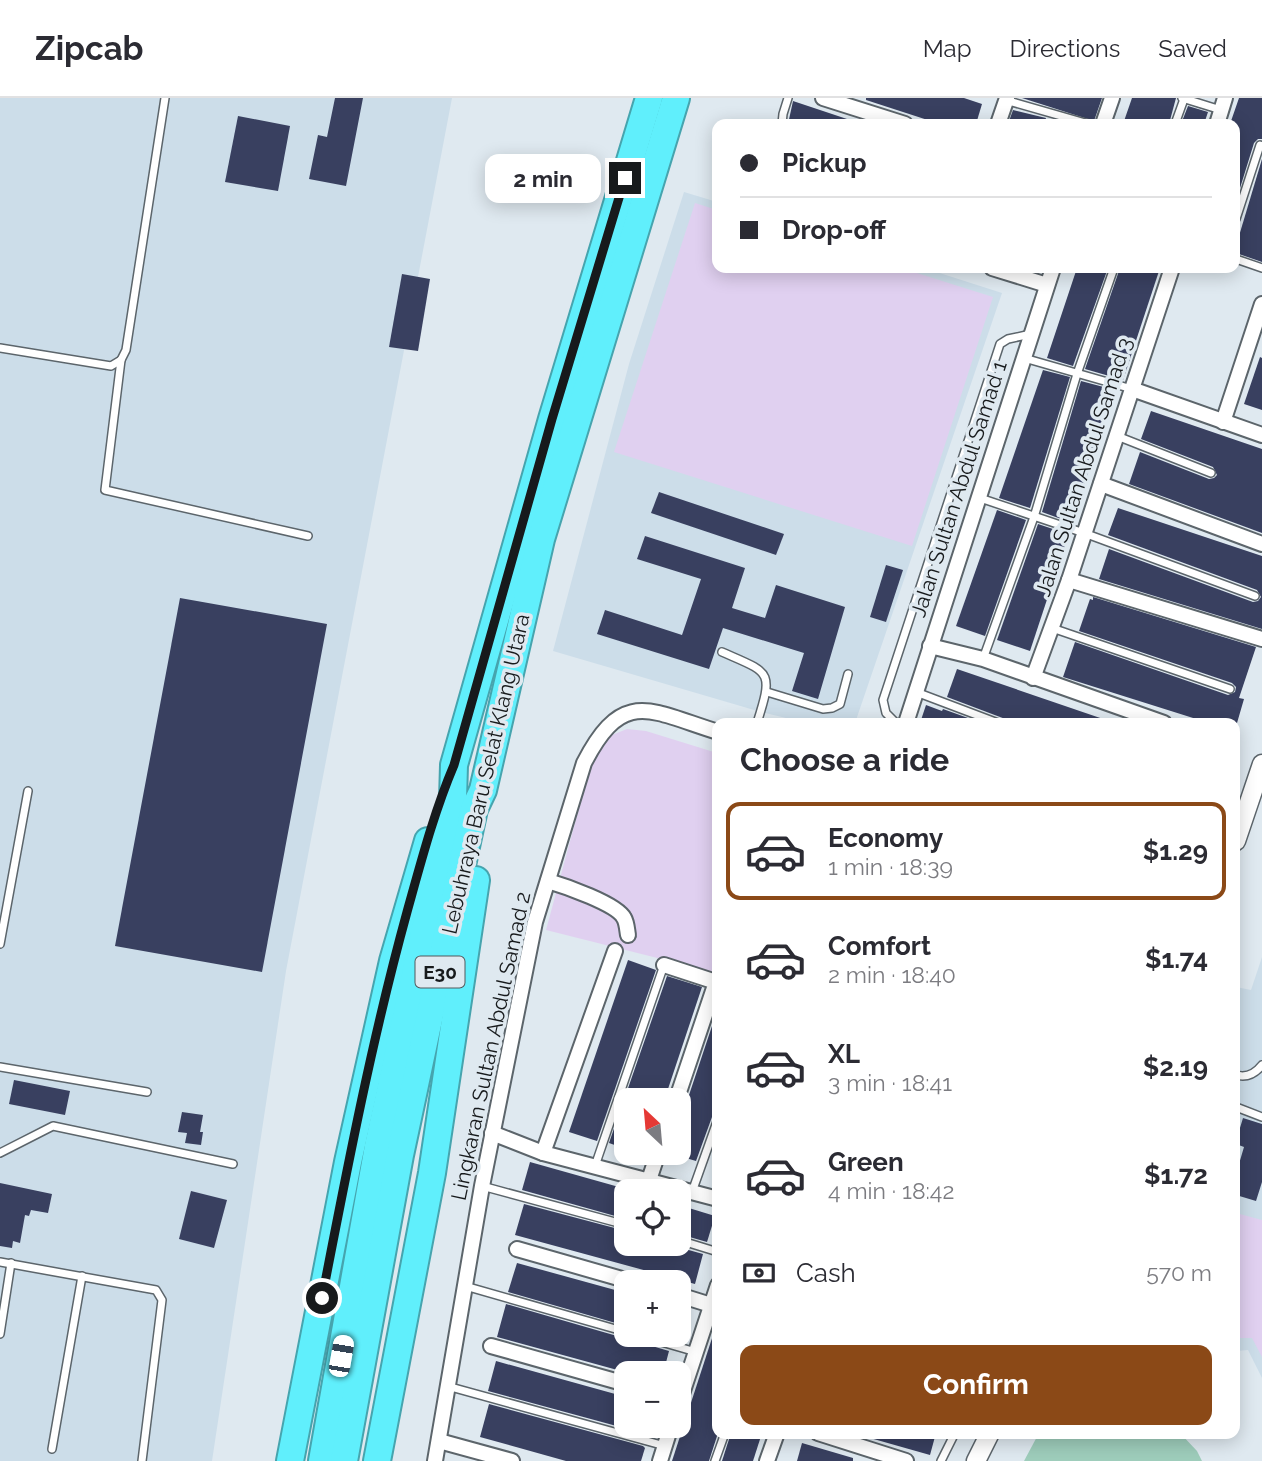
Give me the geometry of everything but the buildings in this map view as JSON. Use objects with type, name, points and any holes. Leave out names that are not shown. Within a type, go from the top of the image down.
[{"type":"highway","name":"Lebuhraya Baru Selat Klang Utara","points":[[322,1461],[389,1150],[453,800],[454,765],[552,419],[649,98]]},
{"type":"highway","name":"Lebuhraya Baru Selat Klang Utara","points":[[344,1461],[389,1150],[474,809],[483,790],[541,539],[676,98]]},
{"type":"highway","points":[[290,1461],[348,1162],[393,961],[440,799],[454,765]]},
{"type":"highway","points":[[377,1461],[434,1159],[486,812],[483,790]]},
{"type":"street","points":[[823,98],[889,119]]},
{"type":"street","points":[[1105,119],[1112,98]]},
{"type":"street","points":[[999,119],[1005,99]]},
{"type":"street","points":[[1008,273],[1047,285]]},
{"type":"street","name":"Jalan Sultan Abdul Samad 1","points":[[908,718],[1051,273]]},
{"type":"street","name":"Jalan Sultan Abdul Samad 3","points":[[1033,678],[1069,580],[1170,273]]},
{"type":"street","points":[[1223,422],[1262,304]]},
{"type":"street","points":[[1132,389],[1262,435]]},
{"type":"street","points":[[1101,484],[1262,544]]},
{"type":"street","points":[[1069,580],[1262,639]]},
{"type":"street","points":[[930,646],[983,659],[1121,716]]},
{"type":"street","name":"Lingkaran Sultan Abdul Samad 2","points":[[435,1461],[482,1186],[535,922],[584,763],[596,740],[610,722],[627,712],[647,710],[712,730]]},
{"type":"street","points":[[1240,829],[1262,764]]},
{"type":"street","points":[[548,881],[575,890],[617,910],[624,917],[628,935]]},
{"type":"street","points":[[543,1153],[615,951]]},
{"type":"street","points":[[664,965],[712,980]]},
{"type":"street","points":[[680,1088],[712,997]]},
{"type":"street","points":[[492,1133],[543,1153],[645,1179]]},
{"type":"street","points":[[692,1192],[712,1197]]},
{"type":"street","points":[[517,1248],[614,1277]]},
{"type":"street","points":[[691,1299],[712,1305]]},
{"type":"street","points":[[691,1366],[712,1311]]},
{"type":"street","points":[[491,1346],[614,1381]]},
{"type":"street","points":[[660,1461],[667,1438]]},
{"type":"street","points":[[767,1461],[775,1439]]},
{"type":"street","points":[[837,1439],[906,1461]]},
{"type":"street","points":[[976,1461],[987,1439]]},
{"type":"street","points":[[439,1441],[512,1461]]},
{"type":"lane","points":[[165,98],[126,350],[121,360],[105,490],[308,536]]},
{"type":"lane","points":[[782,119],[788,98]]},
{"type":"lane","points":[[1177,119],[1183,98],[1221,111]]},
{"type":"lane","points":[[1005,99],[1071,119]]},
{"type":"lane","points":[[1240,207],[1261,145]]},
{"type":"lane","points":[[1240,260],[1262,268]]},
{"type":"lane","points":[[983,659],[1034,517],[1077,374],[1112,273]]},
{"type":"lane","points":[[891,718],[886,713],[883,700],[1000,344],[1008,339],[1031,334]]},
{"type":"lane","points":[[0,348],[111,366],[121,360]]},
{"type":"lane","points":[[1024,358],[1132,389]]},
{"type":"lane","points":[[1117,435],[1211,472]]},
{"type":"lane","points":[[980,498],[1255,596]]},
{"type":"lane","points":[[1052,628],[1230,689]]},
{"type":"lane","points":[[722,652],[760,669],[767,692],[759,718]]},
{"type":"lane","points":[[767,692],[823,709],[832,708],[840,704],[848,674]]},
{"type":"lane","points":[[916,692],[985,718]]},
{"type":"lane","points":[[0,944],[28,791]]},
{"type":"lane","points":[[595,1167],[664,965]]},
{"type":"lane","points":[[1240,1076],[1256,1072],[1262,1065]]},
{"type":"lane","points":[[0,1067],[147,1092]]},
{"type":"lane","points":[[1240,1109],[1262,1117]]},
{"type":"lane","points":[[0,1153],[53,1126],[233,1164]]},
{"type":"lane","points":[[692,1192],[712,1136]]},
{"type":"lane","points":[[482,1186],[614,1222]]},
{"type":"lane","points":[[691,1244],[712,1250]]},
{"type":"lane","points":[[0,1262],[156,1290],[161,1295],[142,1461]]},
{"type":"lane","points":[[0,1334],[10,1263]]},
{"type":"lane","points":[[52,1449],[82,1276]]},
{"type":"lane","points":[[464,1285],[614,1329]]},
{"type":"lane","points":[[679,1347],[696,1352]]},
{"type":"lane","points":[[446,1386],[665,1446]]},
{"type":"lane","points":[[715,1461],[723,1439]]},
{"type":"lane","points":[[941,1461],[952,1439]]},
{"type":"shaded area","points":[[0,98],[452,98],[286,971],[212,1461],[0,1461]]},
{"type":"shaded area","points":[[684,192],[712,200],[712,273],[940,273],[1002,293],[857,718],[786,718],[553,651],[629,364]]},
{"type":"shaded area","points":[[695,203],[712,208],[712,273],[917,273],[993,297],[912,546],[614,452]]},
{"type":"shaded area","points":[[627,729],[646,731],[712,751],[712,972],[546,930],[593,757],[607,737]]},
{"type":"shaded area","points":[[1262,957],[1262,1378],[1248,1350],[1240,1351],[1240,988],[1251,990]]},
{"type":"shaded area","points":[[1240,1214],[1262,1220],[1262,1357],[1252,1338],[1240,1338]]},
{"type":"shaded area","points":[[1036,1439],[1186,1439],[1202,1461],[1024,1461]]},
{"type":"route","points":[[322,1298],[348,1162],[393,961],[440,799],[454,765],[552,419],[625,178]]}]
